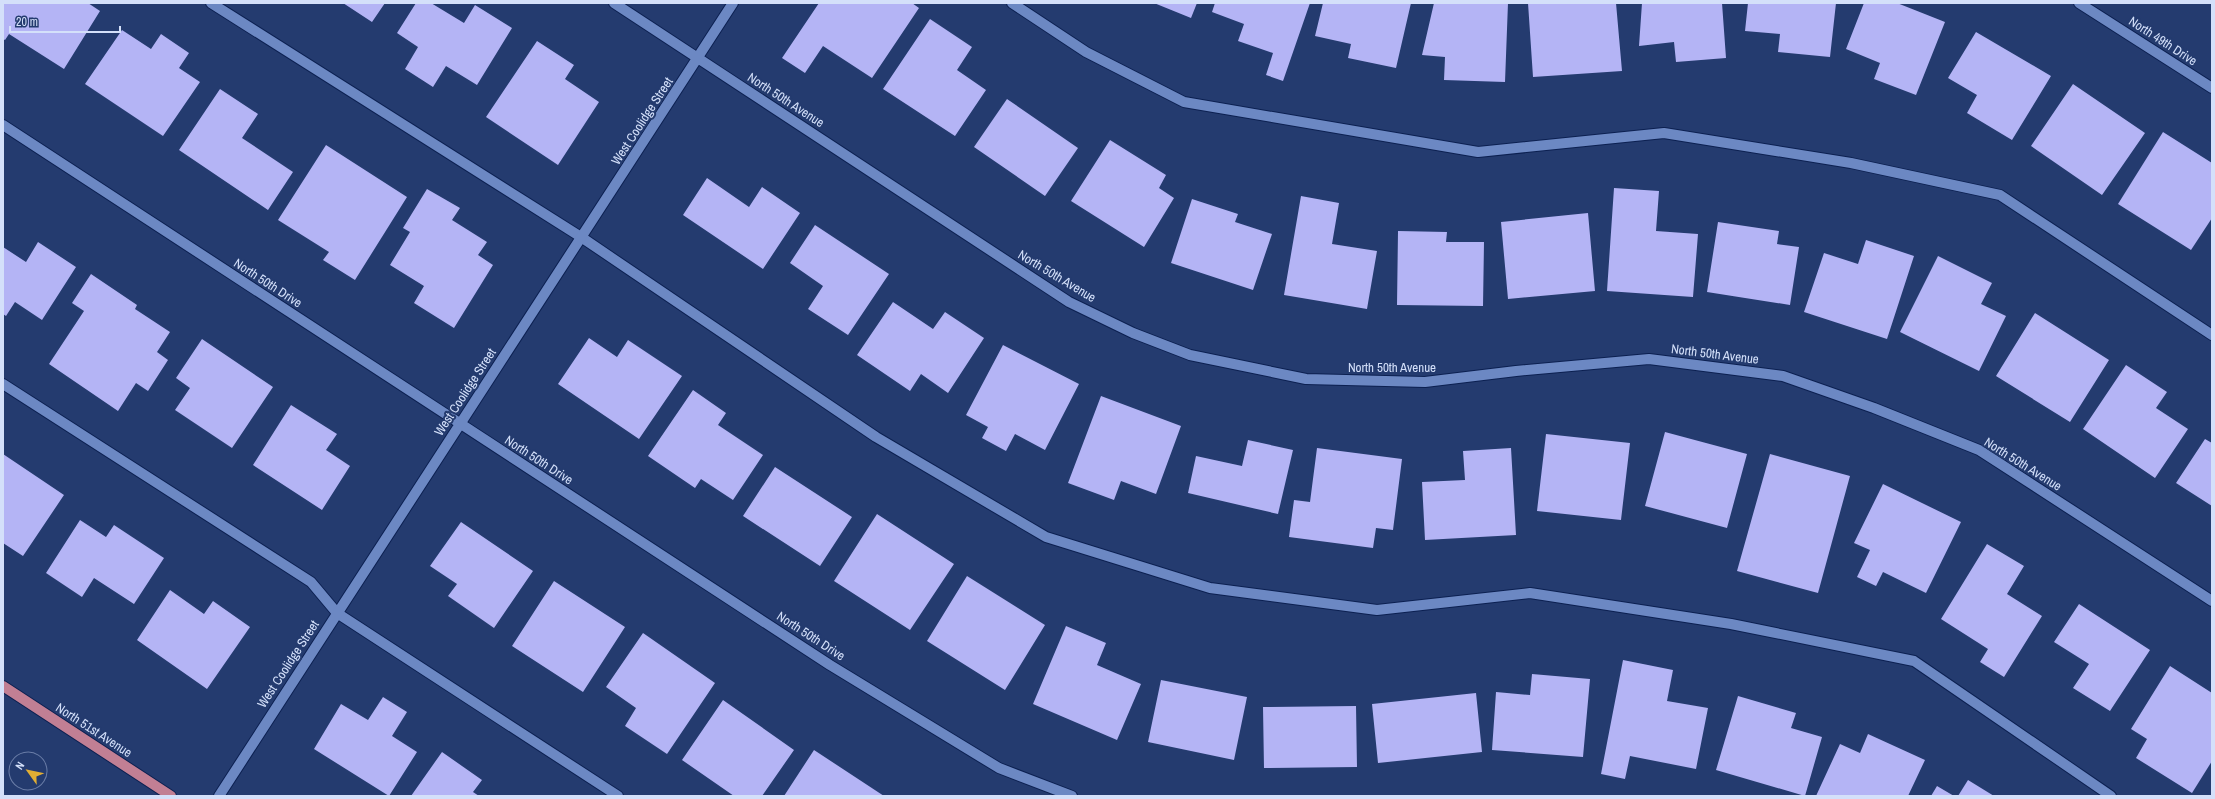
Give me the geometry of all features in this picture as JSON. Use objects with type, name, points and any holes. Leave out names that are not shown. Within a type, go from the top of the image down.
[{"type":"main road","name":"North 51st Avenue","points":[[3,686],[171,796]]},
{"type":"street","points":[[211,3],[581,237],[876,437],[1046,537],[1210,588],[1377,610],[1530,593],[1731,624],[1914,662],[2111,796]]},
{"type":"street","name":"North 50th Avenue","points":[[614,3],[1069,302],[1134,333],[1190,355],[1306,379],[1425,382],[1516,371],[1649,359],[1783,376],[1874,408],[1979,450],[2212,601]]},
{"type":"street","name":"West Coolidge Street","points":[[219,796],[733,3]]},
{"type":"street","points":[[1012,3],[1086,52],[1184,102],[1478,152],[1664,133],[1851,163],[2000,195],[2212,335]]},
{"type":"street","name":"North 49th Drive","points":[[2079,3],[2212,88]]},
{"type":"street","name":"North 50th Drive","points":[[3,125],[830,664],[992,764],[1072,796]]},
{"type":"street","points":[[3,384],[311,582],[337,613],[618,796]]},
{"type":"building","points":[[4,3],[88,3],[100,11],[64,69],[9,34],[5,40],[3,39]]},
{"type":"building","points":[[343,3],[385,3],[372,22]]},
{"type":"building","points":[[416,3],[431,3],[464,23],[475,5],[512,28],[477,85],[446,66],[433,87],[405,69],[418,47],[397,33]]},
{"type":"building","points":[[819,3],[912,3],[919,8],[872,78],[823,46],[805,73],[782,58]]},
{"type":"building","points":[[1154,3],[1197,3],[1191,18]]},
{"type":"building","points":[[1215,3],[1310,3],[1283,81],[1266,75],[1273,53],[1238,41],[1244,24],[1212,12]]},
{"type":"building","points":[[1323,3],[1411,3],[1396,68],[1348,58],[1351,44],[1315,36]]},
{"type":"building","points":[[1434,3],[1508,3],[1505,82],[1444,80],[1445,57],[1422,55]]},
{"type":"building","points":[[1528,3],[1616,3],[1622,71],[1533,77]]},
{"type":"building","points":[[1642,3],[1722,3],[1726,58],[1676,62],[1674,42],[1639,46]]},
{"type":"building","points":[[1748,3],[1836,3],[1830,57],[1778,52],[1780,34],[1745,31]]},
{"type":"building","points":[[1864,3],[1897,3],[1945,22],[1916,95],[1874,79],[1880,63],[1846,49]]},
{"type":"building","points":[[930,19],[972,47],[957,70],[986,90],[955,136],[883,89]]},
{"type":"building","points":[[122,30],[151,49],[161,34],[189,53],[179,68],[200,82],[163,136],[85,84]]},
{"type":"building","points":[[1976,32],[2051,76],[2012,140],[1967,113],[1977,95],[1948,78]]},
{"type":"building","points":[[537,41],[574,65],[565,79],[599,102],[558,165],[486,117]]},
{"type":"building","points":[[2073,84],[2145,133],[2102,195],[2031,146]]},
{"type":"building","points":[[220,89],[258,114],[242,138],[293,172],[268,210],[179,150]]},
{"type":"building","points":[[1007,99],[1078,148],[1045,196],[974,147]]},
{"type":"building","points":[[2163,132],[2212,163],[2212,218],[2191,250],[2118,204]]},
{"type":"building","points":[[1110,140],[1166,175],[1159,188],[1174,198],[1144,247],[1071,201]]},
{"type":"building","points":[[326,145],[407,197],[355,280],[323,260],[329,252],[278,220]]},
{"type":"building","points":[[707,178],[749,207],[762,187],[800,213],[763,269],[683,215]]},
{"type":"building","points":[[1614,188],[1659,191],[1656,231],[1698,234],[1693,297],[1607,291]]},
{"type":"building","points":[[427,189],[460,208],[452,220],[487,242],[478,255],[493,265],[454,328],[414,303],[424,286],[390,265],[410,232],[403,228]]},
{"type":"building","points":[[1301,196],[1339,203],[1332,244],[1377,251],[1367,309],[1284,295]]},
{"type":"building","points":[[1192,199],[1238,214],[1235,222],[1272,234],[1253,290],[1171,263]]},
{"type":"building","points":[[1588,213],[1595,291],[1508,299],[1501,222]]},
{"type":"building","points":[[1718,222],[1779,231],[1777,244],[1799,247],[1790,305],[1707,292]]},
{"type":"building","points":[[815,225],[889,274],[848,335],[808,309],[823,286],[790,263]]},
{"type":"building","points":[[1398,231],[1447,232],[1446,242],[1484,242],[1483,306],[1397,305]]},
{"type":"building","points":[[1866,240],[1914,256],[1887,339],[1804,312],[1824,253],[1858,264]]},
{"type":"building","points":[[38,242],[76,267],[42,320],[15,302],[6,316],[3,314],[3,247],[26,262]]},
{"type":"building","points":[[1938,256],[1992,283],[1981,304],[2006,316],[1979,371],[1900,332]]},
{"type":"building","points":[[91,274],[137,305],[135,309],[170,332],[157,352],[168,360],[148,391],[136,383],[118,411],[49,364],[84,311],[72,303]]},
{"type":"building","points":[[893,302],[933,329],[945,312],[984,338],[948,393],[921,374],[910,391],[857,355]]},
{"type":"building","points":[[2035,313],[2109,360],[2070,422],[1996,376]]},
{"type":"building","points":[[589,338],[617,357],[628,340],[682,376],[639,439],[558,384]]},
{"type":"building","points":[[202,339],[273,387],[232,448],[175,410],[190,388],[176,378]]},
{"type":"building","points":[[1003,345],[1079,384],[1045,450],[1015,434],[1006,451],[982,438],[988,427],[966,415]]},
{"type":"building","points":[[2126,365],[2167,392],[2156,408],[2188,429],[2155,478],[2083,429]]},
{"type":"building","points":[[693,390],[726,413],[718,425],[763,455],[733,500],[701,479],[695,488],[648,456]]},
{"type":"building","points":[[1101,396],[1181,426],[1156,494],[1121,481],[1114,500],[1068,483]]},
{"type":"building","points":[[291,405],[337,434],[326,450],[350,466],[322,510],[253,465]]},
{"type":"building","points":[[1665,432],[1747,454],[1727,528],[1645,506]]},
{"type":"building","points":[[1546,434],[1630,443],[1621,520],[1537,511]]},
{"type":"building","points":[[2205,439],[2212,443],[2212,506],[2176,483]]},
{"type":"building","points":[[1248,440],[1293,450],[1278,514],[1188,493],[1196,456],[1242,466]]},
{"type":"building","points":[[1317,448],[1402,459],[1393,530],[1376,528],[1373,548],[1289,537],[1294,500],[1310,502]]},
{"type":"building","points":[[1511,448],[1516,535],[1425,540],[1422,482],[1465,480],[1463,451]]},
{"type":"building","points":[[3,454],[64,495],[23,556],[3,543]]},
{"type":"building","points":[[1770,454],[1850,476],[1818,593],[1737,571]]},
{"type":"building","points":[[775,467],[852,517],[820,566],[743,516]]},
{"type":"building","points":[[1883,484],[1961,522],[1926,593],[1883,572],[1876,586],[1857,577],[1870,550],[1854,543]]},
{"type":"building","points":[[877,514],[954,564],[910,630],[834,581]]},
{"type":"building","points":[[80,520],[106,537],[114,525],[164,558],[134,604],[94,578],[82,597],[46,573]]},
{"type":"building","points":[[461,522],[533,571],[494,628],[448,596],[457,584],[430,566]]},
{"type":"building","points":[[1987,544],[2024,566],[2007,594],[2042,616],[2004,677],[1980,662],[1988,649],[1941,619]]},
{"type":"building","points":[[967,576],[1045,625],[1005,690],[927,641]]},
{"type":"building","points":[[554,581],[625,627],[583,692],[512,646]]},
{"type":"building","points":[[170,590],[204,614],[213,601],[250,627],[207,689],[137,640]]},
{"type":"building","points":[[2079,604],[2150,650],[2110,711],[2073,688],[2089,664],[2054,642]]},
{"type":"building","points":[[1066,626],[1106,643],[1097,665],[1141,684],[1117,740],[1033,704]]},
{"type":"building","points":[[643,633],[715,683],[667,754],[625,726],[636,708],[606,687]]},
{"type":"building","points":[[1623,660],[1673,670],[1667,701],[1708,708],[1696,769],[1630,756],[1625,779],[1601,774]]},
{"type":"building","points":[[2170,666],[2212,693],[2212,761],[2192,793],[2136,758],[2147,739],[2131,729]]},
{"type":"building","points":[[1532,674],[1590,679],[1583,757],[1492,750],[1496,692],[1530,695]]},
{"type":"building","points":[[1161,680],[1247,697],[1234,760],[1148,742]]},
{"type":"building","points":[[1476,693],[1482,752],[1378,763],[1372,704]]},
{"type":"building","points":[[1738,696],[1796,713],[1791,728],[1822,737],[1805,796],[1716,770]]},
{"type":"building","points":[[383,697],[407,712],[392,736],[417,752],[389,796],[314,749],[341,704],[368,720]]},
{"type":"building","points":[[723,700],[794,750],[762,796],[734,796],[682,760]]},
{"type":"building","points":[[1356,706],[1357,767],[1264,768],[1263,707]]},
{"type":"building","points":[[1868,734],[1925,760],[1908,796],[1816,796],[1840,744],[1860,753]]},
{"type":"building","points":[[814,750],[884,796],[784,796]]},
{"type":"building","points":[[442,752],[482,780],[473,792],[479,796],[411,796]]},
{"type":"building","points":[[1968,780],[1994,796],[1958,796]]},
{"type":"building","points":[[1937,786],[1954,796],[1931,796]]}]
